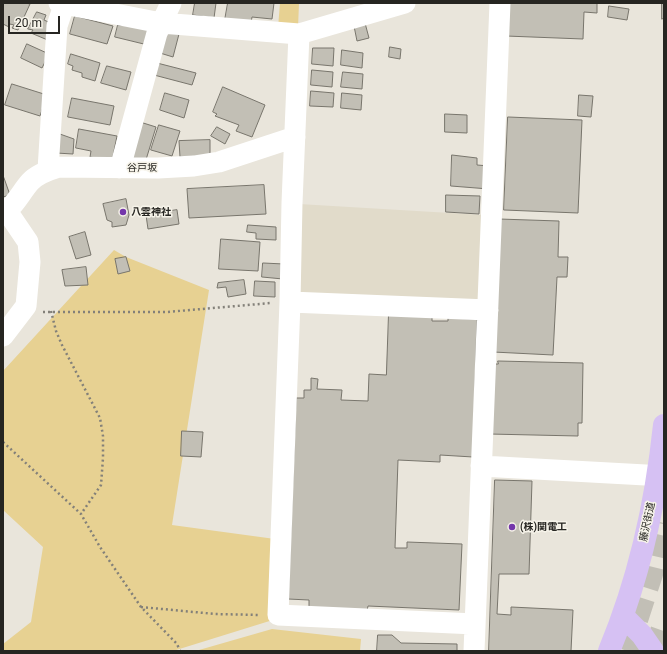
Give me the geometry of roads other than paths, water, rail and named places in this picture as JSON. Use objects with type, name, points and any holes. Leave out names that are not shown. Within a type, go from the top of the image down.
[{"type":"highway","name":"藤沢街道","points":[[609,651],[623,616],[638,566],[661,477],[664,425]]},
{"type":"highway","points":[[623,616],[647,643],[654,639],[664,640]]},
{"type":"street","points":[[120,168],[161,23],[171,3]]},
{"type":"street","points":[[48,170],[57,26],[61,4],[161,23],[300,34],[405,3]]},
{"type":"street","points":[[474,651],[500,3]]},
{"type":"street","points":[[300,34],[278,615],[475,624]]},
{"type":"street","name":"谷戸坂","points":[[5,212],[31,180],[48,170],[59,167],[158,168],[194,166],[218,162],[295,137]]},
{"type":"street","points":[[3,336],[26,306],[30,262],[28,242],[5,212]]},
{"type":"street","points":[[290,302],[488,310]]},
{"type":"street","points":[[481,466],[661,477]]},
{"type":"tunnel","points":[[627,651],[652,574],[664,523]]},
{"type":"tunnel","points":[[654,651],[664,623]]},
{"type":"place","name":"八雲神社","points":[[123,212]]},
{"type":"place","name":"(株)関電工","points":[[512,527]]}]
